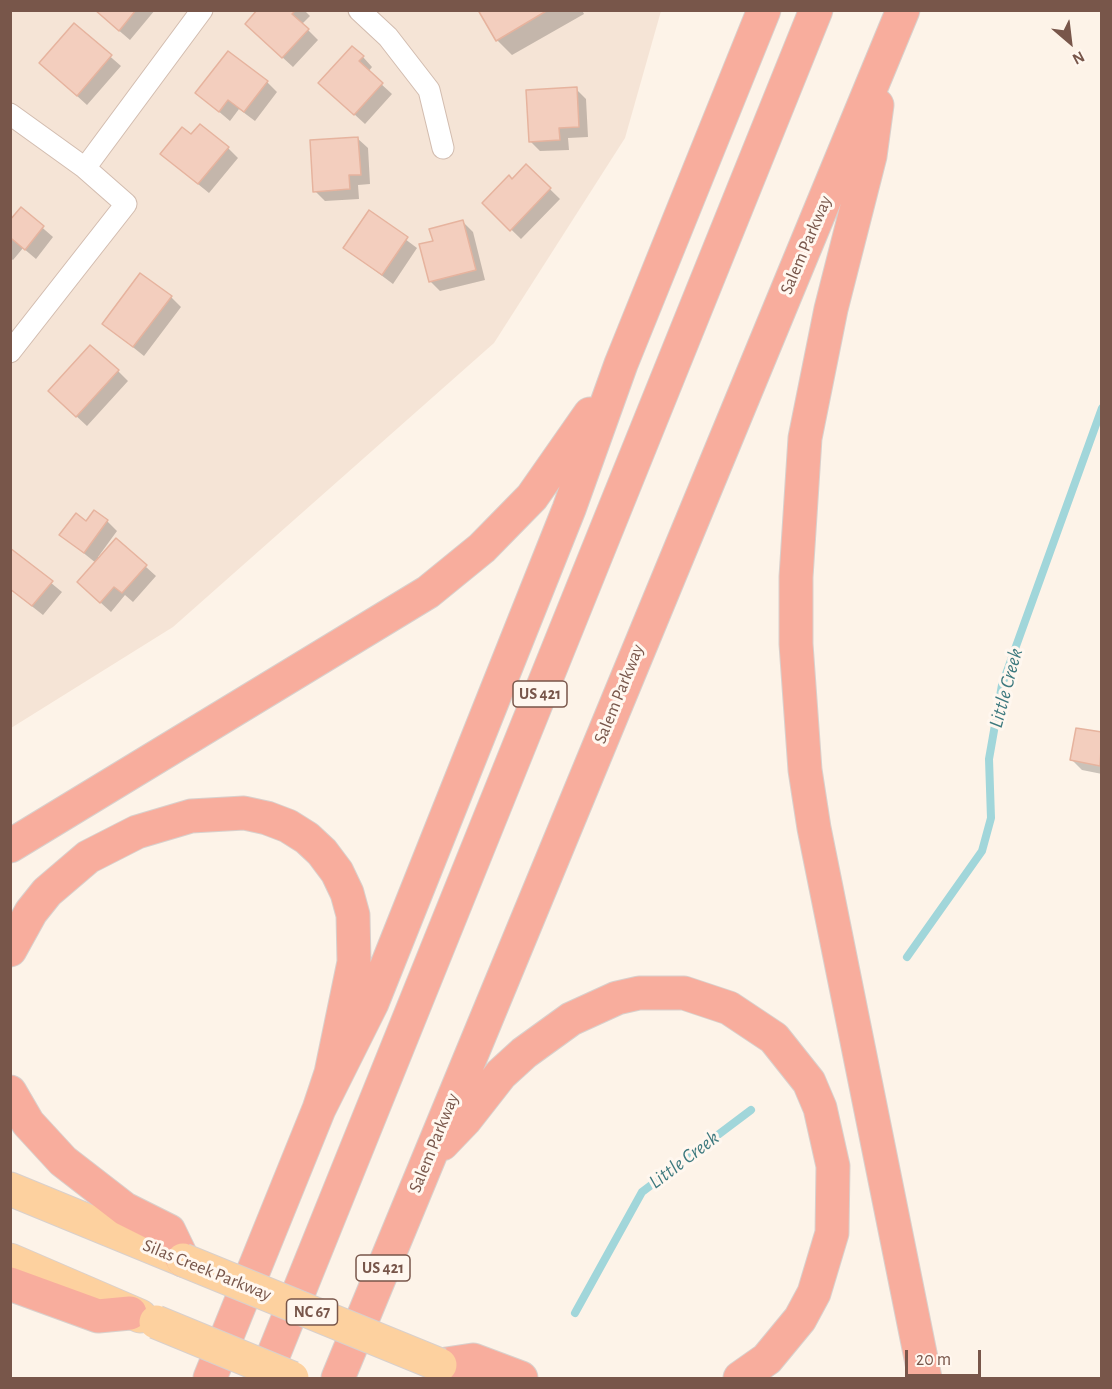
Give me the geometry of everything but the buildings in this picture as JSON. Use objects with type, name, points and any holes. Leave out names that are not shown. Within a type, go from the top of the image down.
[{"type":"highway","points":[[319,1109],[376,992],[569,509],[621,364],[764,10]]},
{"type":"highway","name":"US 421","points":[[264,1378],[816,10]]},
{"type":"highway","name":"Salem Parkway","points":[[338,1378],[903,10]]},
{"type":"highway","points":[[882,64],[870,156],[831,309],[806,438],[797,565],[796,644],[805,770],[814,828],[924,1378]]},
{"type":"highway","points":[[10,846],[398,612],[457,570],[532,497],[576,436],[621,364]]},
{"type":"highway","points":[[10,950],[31,912],[47,892],[88,857],[137,832],[174,820],[222,813],[267,818],[288,826],[307,838],[337,872],[347,893],[353,915],[355,938],[350,986],[331,1073],[319,1109],[210,1378]]},
{"type":"highway","points":[[429,1157],[465,1120],[501,1074],[524,1053],[549,1033],[594,1007],[639,993],[673,992],[706,999],[729,1008],[752,1021],[774,1038],[809,1082],[828,1135],[833,1166],[834,1199],[832,1233],[825,1263],[810,1302],[786,1340],[767,1359],[740,1378]]},
{"type":"highway","points":[[10,1092],[28,1123],[63,1161],[125,1209],[169,1231],[183,1260]]},
{"type":"highway","points":[[10,1284],[98,1316],[143,1317]]},
{"type":"highway","points":[[440,1365],[473,1360],[521,1378]]},
{"type":"main road","name":"Silas Creek Parkway","points":[[10,1189],[470,1378]]},
{"type":"main road","points":[[10,1260],[292,1378]]},
{"type":"street","points":[[85,168],[202,10]]},
{"type":"street","points":[[359,10],[388,37],[429,90],[443,148]]},
{"type":"street","points":[[10,114],[85,168],[126,204],[10,352]]},
{"type":"shaded area","points":[[11,11],[661,11],[625,138],[494,343],[173,627],[11,728]]},
{"type":"waterway","name":"Little Creek","points":[[907,957],[982,851],[991,818],[989,759],[1002,685],[1102,408]]},
{"type":"waterway","name":"Little Creek","points":[[575,1313],[642,1192],[751,1110]]}]
